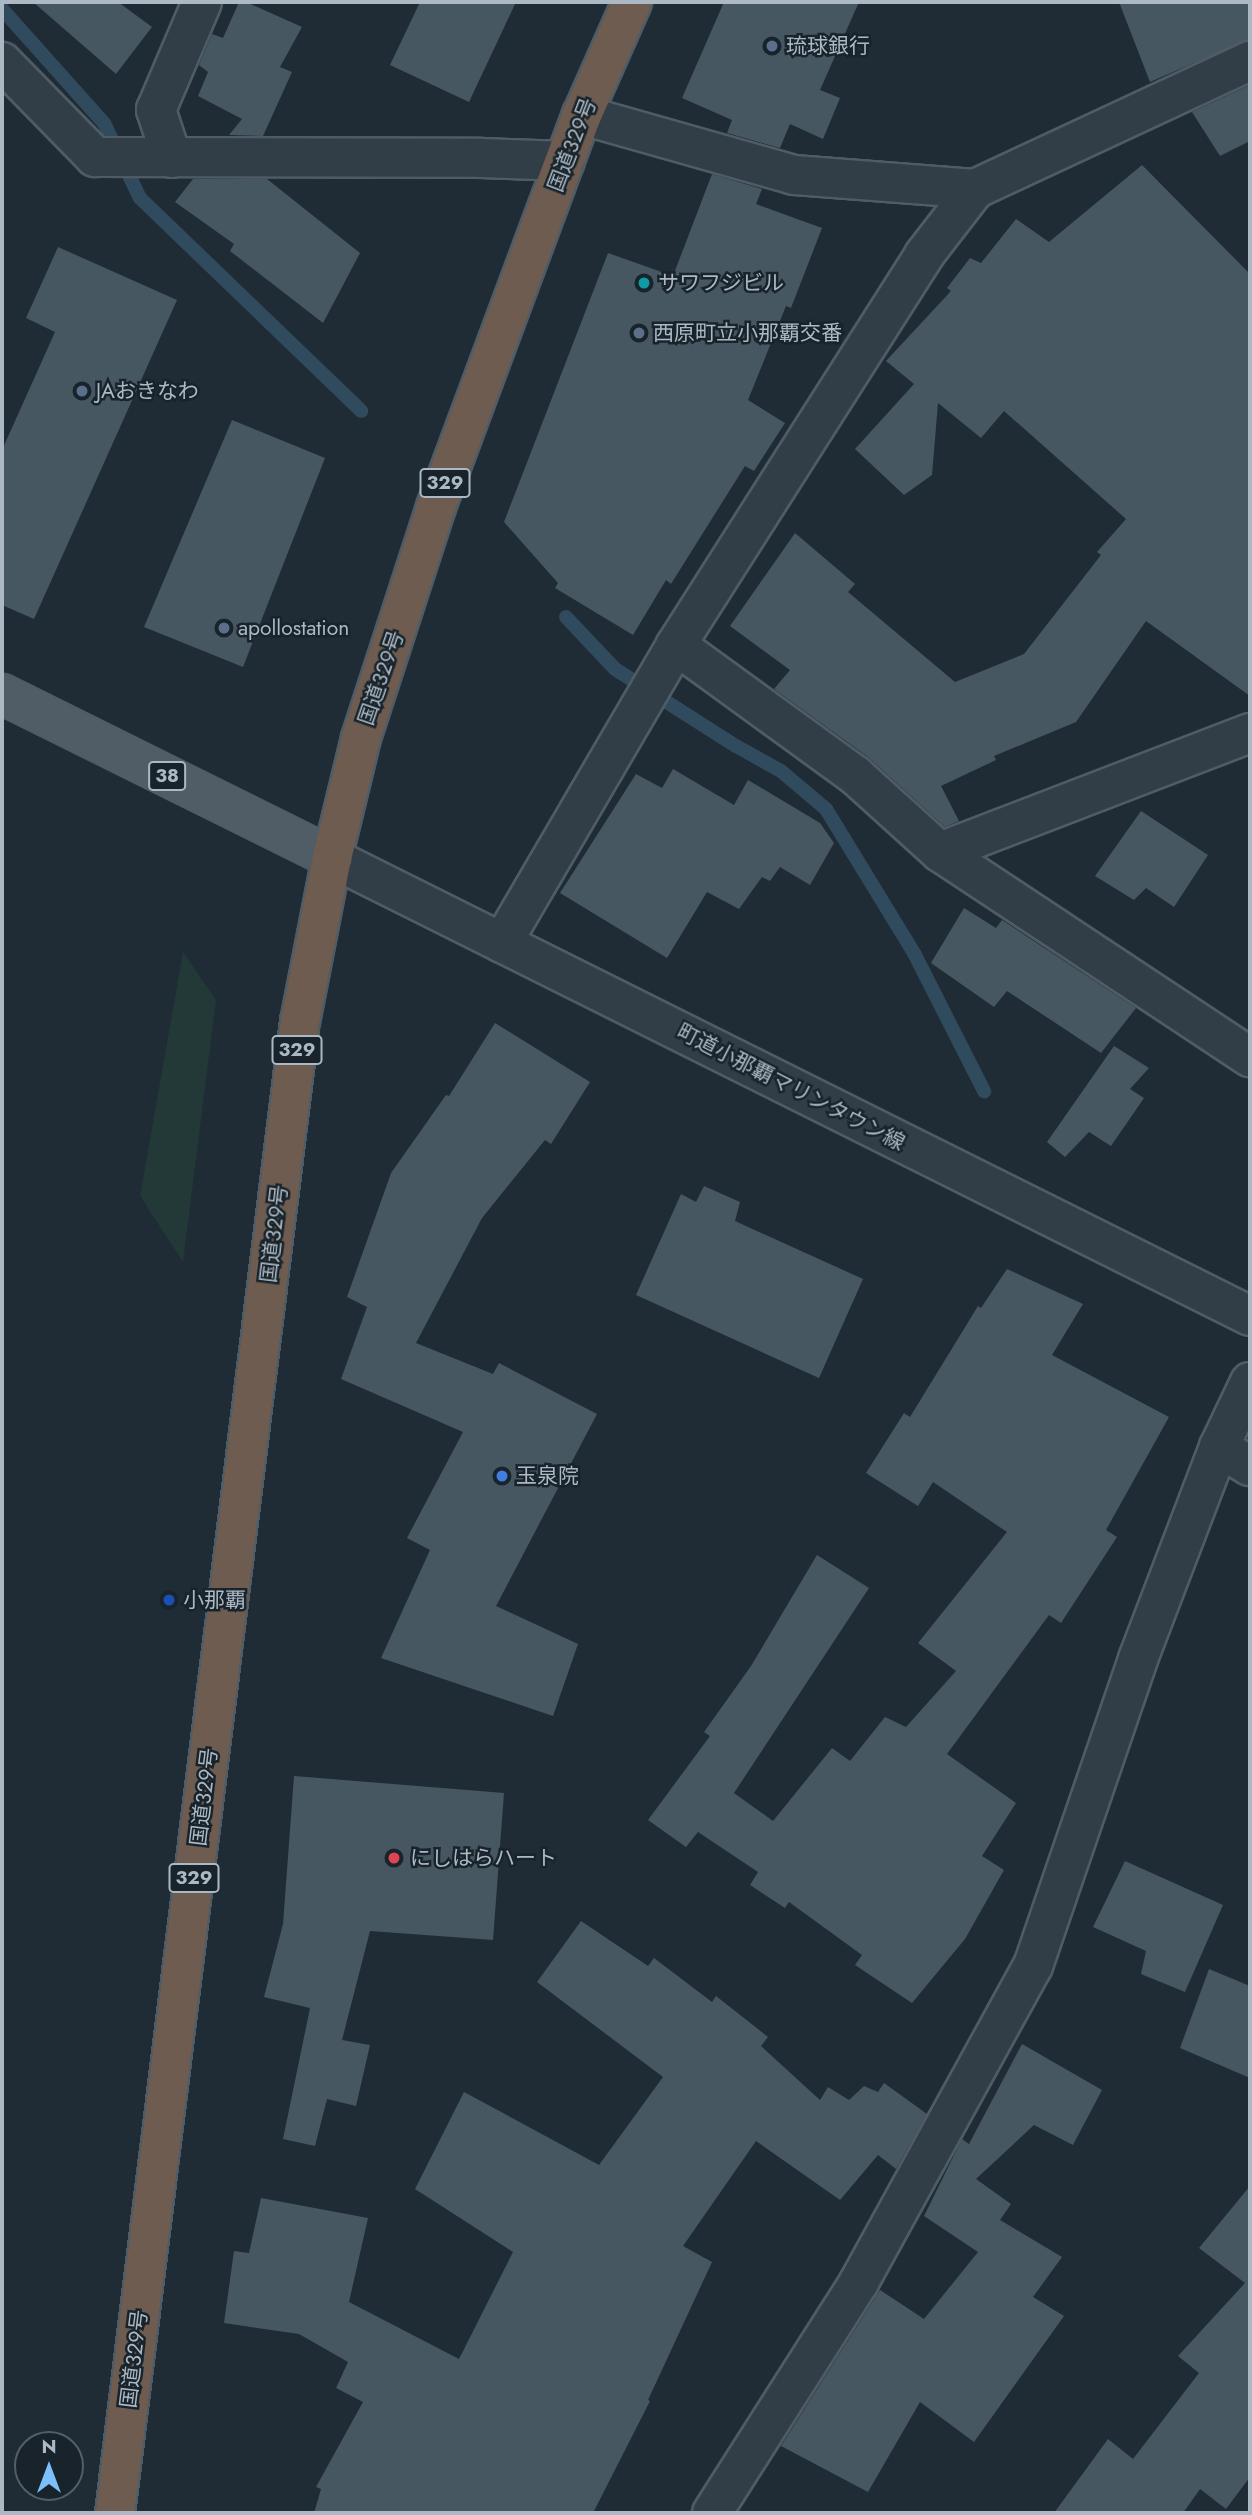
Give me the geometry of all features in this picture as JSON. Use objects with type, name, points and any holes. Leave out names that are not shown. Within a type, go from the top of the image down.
[{"type":"highway","name":"国道329号","points":[[115,2513],[300,1022],[332,858],[361,738],[436,507],[582,115],[632,2]]},
{"type":"main road","name":"38","points":[[2,694],[332,858]]},
{"type":"street","points":[[164,158],[156,110],[202,2]]},
{"type":"street","points":[[2,61],[95,157],[481,158],[565,161]]},
{"type":"street","points":[[502,943],[670,656],[924,255],[975,189],[1250,61]]},
{"type":"street","points":[[582,115],[794,175],[975,189]]},
{"type":"street","points":[[670,656],[855,775],[940,852],[1250,1057]]},
{"type":"street","points":[[940,852],[1250,733]]},
{"type":"street","name":"町道小那覇マリンタウン線","points":[[332,858],[1250,1316]]},
{"type":"street","points":[[712,2513],[725,2497],[859,2282],[1033,1966],[1138,1659],[1235,1456],[1250,1382]]},
{"type":"green space","points":[[183,952],[216,1000],[183,1262],[140,1196]]},
{"type":"building","points":[[33,2],[118,2],[152,27],[116,74]]},
{"type":"building","points":[[239,2],[246,2],[302,27],[280,67],[292,72],[263,136],[229,135],[242,119],[198,96],[208,72],[199,65],[212,34],[223,38]]},
{"type":"building","points":[[420,2],[516,2],[469,102],[390,65]]},
{"type":"building","name":"琉球銀行","points":[[724,2],[859,2],[820,90],[840,98],[823,139],[790,124],[780,148],[727,133],[732,120],[682,98]]},
{"type":"building","points":[[1119,2],[1250,2],[1250,39],[1150,82]]},
{"type":"building","points":[[1250,85],[1250,141],[1220,156],[1192,112]]},
{"type":"building","points":[[1142,165],[1250,274],[1250,696],[1146,621],[1076,722],[994,756],[996,760],[941,786],[959,821],[945,827],[868,757],[774,689],[790,670],[730,626],[795,533],[855,584],[848,592],[955,682],[1024,654],[1101,555],[1097,552],[1126,519],[1004,411],[981,438],[938,403],[932,475],[904,495],[855,449],[914,384],[886,361],[951,291],[947,288],[970,258],[981,263],[1016,219],[1049,242]]},
{"type":"building","points":[[712,174],[762,189],[756,204],[822,228],[791,308],[786,306],[748,400],[785,423],[754,471],[745,466],[671,584],[666,580],[633,635],[555,588],[558,583],[504,522],[608,253],[673,276]]},
{"type":"building","points":[[193,179],[267,179],[360,253],[323,323],[230,251],[234,244],[175,202]]},
{"type":"building","name":"JAおきなわ","points":[[58,247],[177,300],[34,619],[2,605],[2,450],[55,332],[26,318]]},
{"type":"building","points":[[232,420],[325,458],[243,667],[144,627]]},
{"type":"building","points":[[673,769],[734,805],[748,780],[820,823],[834,843],[810,885],[780,867],[770,881],[762,877],[739,909],[707,892],[667,958],[560,893],[636,774],[662,788]]},
{"type":"building","points":[[1141,811],[1208,855],[1174,907],[1146,888],[1134,900],[1095,876]]},
{"type":"building","points":[[964,908],[996,928],[1002,920],[1136,1008],[1101,1053],[1007,991],[994,1007],[931,963]]},
{"type":"building","points":[[495,1023],[590,1082],[551,1144],[545,1140],[482,1218],[416,1343],[493,1374],[499,1363],[597,1414],[496,1606],[578,1644],[553,1716],[381,1658],[430,1550],[407,1538],[463,1432],[341,1379],[367,1307],[347,1297],[391,1173],[446,1095],[449,1096]]},
{"type":"building","points":[[1114,1046],[1149,1068],[1130,1089],[1144,1098],[1111,1146],[1089,1132],[1065,1157],[1047,1142]]},
{"type":"building","points":[[704,1186],[740,1202],[735,1221],[863,1279],[819,1378],[636,1295],[681,1194],[696,1202]]},
{"type":"building","points":[[1007,1269],[1083,1304],[1052,1355],[1169,1417],[1106,1530],[1117,1537],[1061,1623],[1049,1615],[947,1754],[1016,1803],[982,1856],[1004,1870],[965,1939],[912,2003],[855,1965],[862,1955],[789,1902],[785,1908],[750,1885],[758,1872],[698,1832],[686,1847],[648,1820],[710,1736],[704,1732],[751,1666],[817,1555],[869,1588],[734,1793],[773,1821],[832,1748],[850,1761],[885,1717],[906,1727],[956,1671],[918,1643],[1007,1532],[933,1482],[918,1506],[866,1473],[904,1413],[910,1417],[978,1306],[981,1308]]},
{"type":"building","name":"にしはらハート","points":[[294,1776],[504,1793],[493,1940],[370,1931],[342,2040],[370,2045],[356,2106],[327,2099],[315,2146],[283,2139],[310,2008],[264,1997],[283,1924]]},
{"type":"building","points":[[1125,1861],[1223,1905],[1185,1992],[1141,1974],[1146,1951],[1093,1927]]},
{"type":"building","points":[[581,1921],[648,1966],[654,1958],[712,2002],[716,1996],[768,2037],[761,2046],[820,2100],[828,2087],[849,2100],[864,2086],[878,2092],[884,2083],[927,2114],[896,2169],[878,2155],[840,2200],[756,2141],[683,2246],[712,2262],[648,2400],[650,2401],[593,2513],[314,2513],[321,2489],[316,2487],[363,2402],[336,2388],[348,2362],[299,2334],[224,2323],[234,2251],[249,2253],[261,2198],[368,2218],[349,2302],[459,2359],[513,2252],[415,2189],[464,2092],[599,2165],[663,2077],[537,1982]]},
{"type":"building","points":[[1209,1969],[1250,1986],[1250,2078],[1180,2048]]},
{"type":"building","points":[[1022,2044],[1102,2090],[1073,2145],[1034,2125],[976,2179],[1011,2204],[1000,2220],[1062,2257],[1033,2297],[1064,2316],[974,2442],[920,2402],[868,2492],[781,2446],[880,2290],[924,2319],[978,2252],[924,2216],[962,2139],[969,2144]]},
{"type":"building","points":[[1250,2186],[1250,2477],[1226,2509],[1200,2489],[1183,2513],[1054,2513],[1108,2439],[1133,2459],[1199,2373],[1178,2356],[1245,2283],[1199,2248]]},
{"type":"waterway","points":[[2,9],[104,123],[140,198],[361,411]]},
{"type":"waterway","points":[[566,617],[615,669],[736,746],[781,771],[826,809],[915,955],[984,1091]]},
{"type":"place","name":"琉球銀行","points":[[772,46]]},
{"type":"place","name":"サワフジビル","points":[[644,283]]},
{"type":"place","name":"西原町立小那覇交番","points":[[639,333]]},
{"type":"place","name":"JAおきなわ","points":[[82,391]]},
{"type":"place","name":"apollostation","points":[[224,628]]},
{"type":"place","name":"玉泉院","points":[[502,1476]]},
{"type":"place","name":"小那覇","points":[[169,1600]]},
{"type":"place","name":"にしはらハート","points":[[394,1858]]}]
